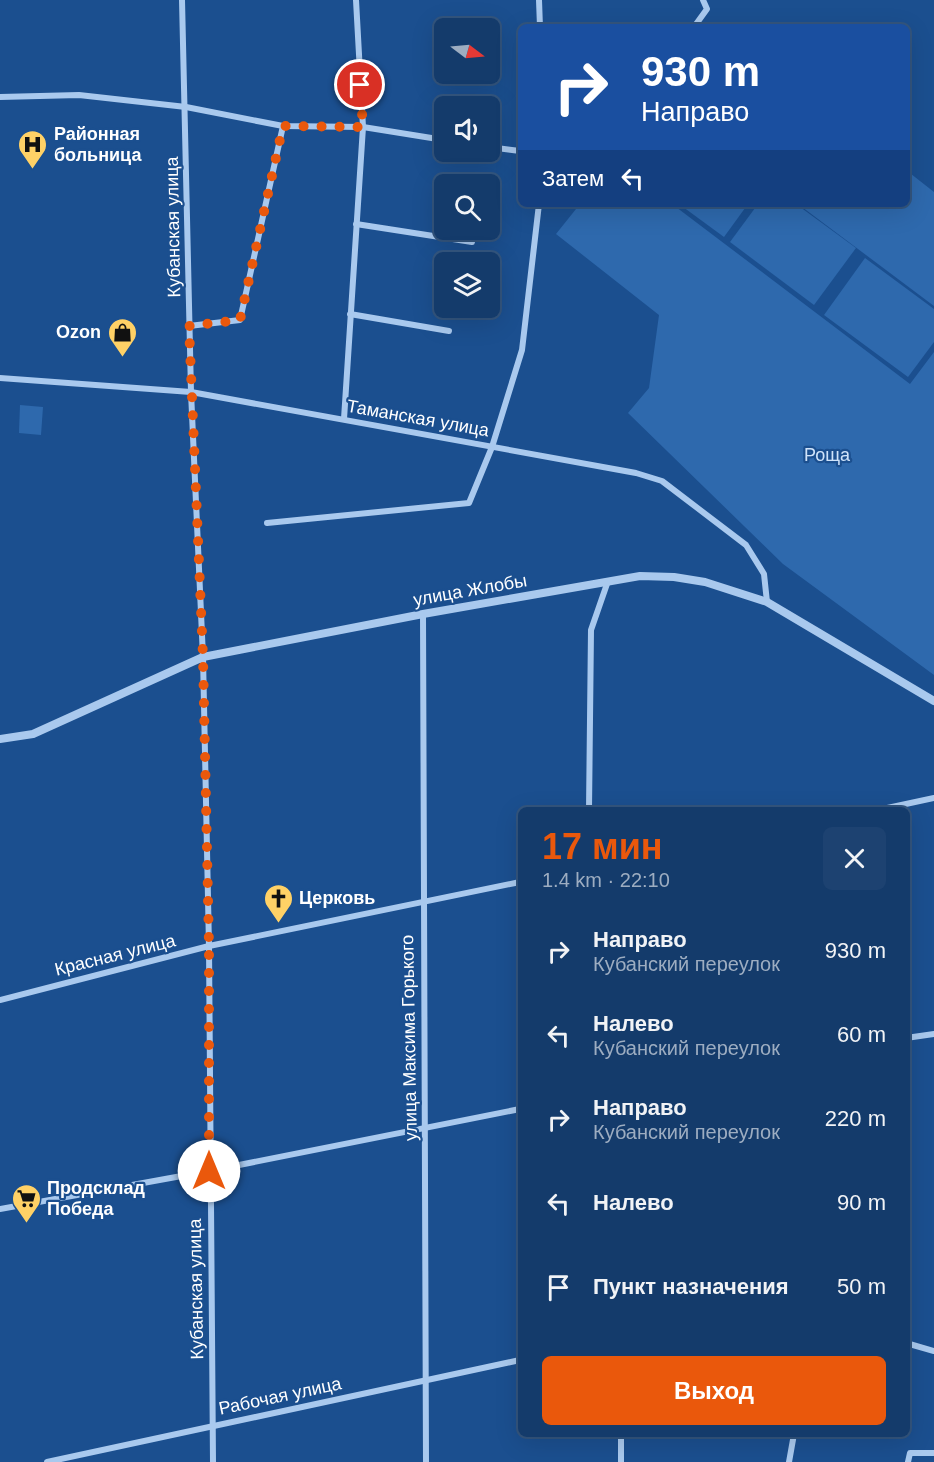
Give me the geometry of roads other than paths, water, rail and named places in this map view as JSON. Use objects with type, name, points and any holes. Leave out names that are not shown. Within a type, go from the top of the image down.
[{"type":"street","name":"Кубанская улица","points":[[182,0],[191,392],[203,657],[209,946],[213,1462]]},
{"type":"street","points":[[344,419],[363,127],[356,0]]},
{"type":"street","points":[[538,0],[540,24]]},
{"type":"street","points":[[696,24],[707,9],[703,0]]},
{"type":"street","points":[[0,97],[79,95],[186,107],[283,126],[363,127],[434,138]]},
{"type":"street","points":[[189,326],[240,320],[283,126]]},
{"type":"street","points":[[500,149],[518,152]]},
{"type":"street","points":[[267,523],[469,503],[492,447],[522,350],[539,207]]},
{"type":"street","points":[[356,224],[472,242]]},
{"type":"street","points":[[350,314],[449,331]]},
{"type":"street","name":"Таманская улица","points":[[0,378],[191,392],[636,473],[662,482],[746,545],[764,574],[767,602]]},
{"type":"street","name":"улица Жлобы","points":[[0,739],[33,734],[203,657],[423,614],[640,576],[674,577],[705,582],[767,602],[934,701]]},
{"type":"street","points":[[589,807],[591,630],[608,581]]},
{"type":"street","name":"улица Максима Горького","points":[[423,614],[426,1462]]},
{"type":"street","points":[[892,807],[934,798]]},
{"type":"street","name":"Красная улица","points":[[0,1000],[209,946],[518,882]]},
{"type":"street","points":[[910,1037],[934,1034]]},
{"type":"street","points":[[0,1209],[209,1171],[518,1109]]},
{"type":"street","points":[[910,1344],[934,1351]]},
{"type":"street","name":"Рабочая улица","points":[[47,1462],[518,1360]]},
{"type":"street","points":[[621,1437],[621,1462]]},
{"type":"street","points":[[789,1462],[793,1437]]},
{"type":"street","points":[[908,1462],[910,1454],[934,1453]]},
{"type":"place","name":"Районная больница","points":[[33,170]]},
{"type":"place","name":"Ozon","points":[[122,358]]},
{"type":"place","name":"Церковь","points":[[278,924]]},
{"type":"place","name":"Продсклад Победа","points":[[26,1224]]},
{"type":"park label","name":"Роща","points":[[827,455]]}]
